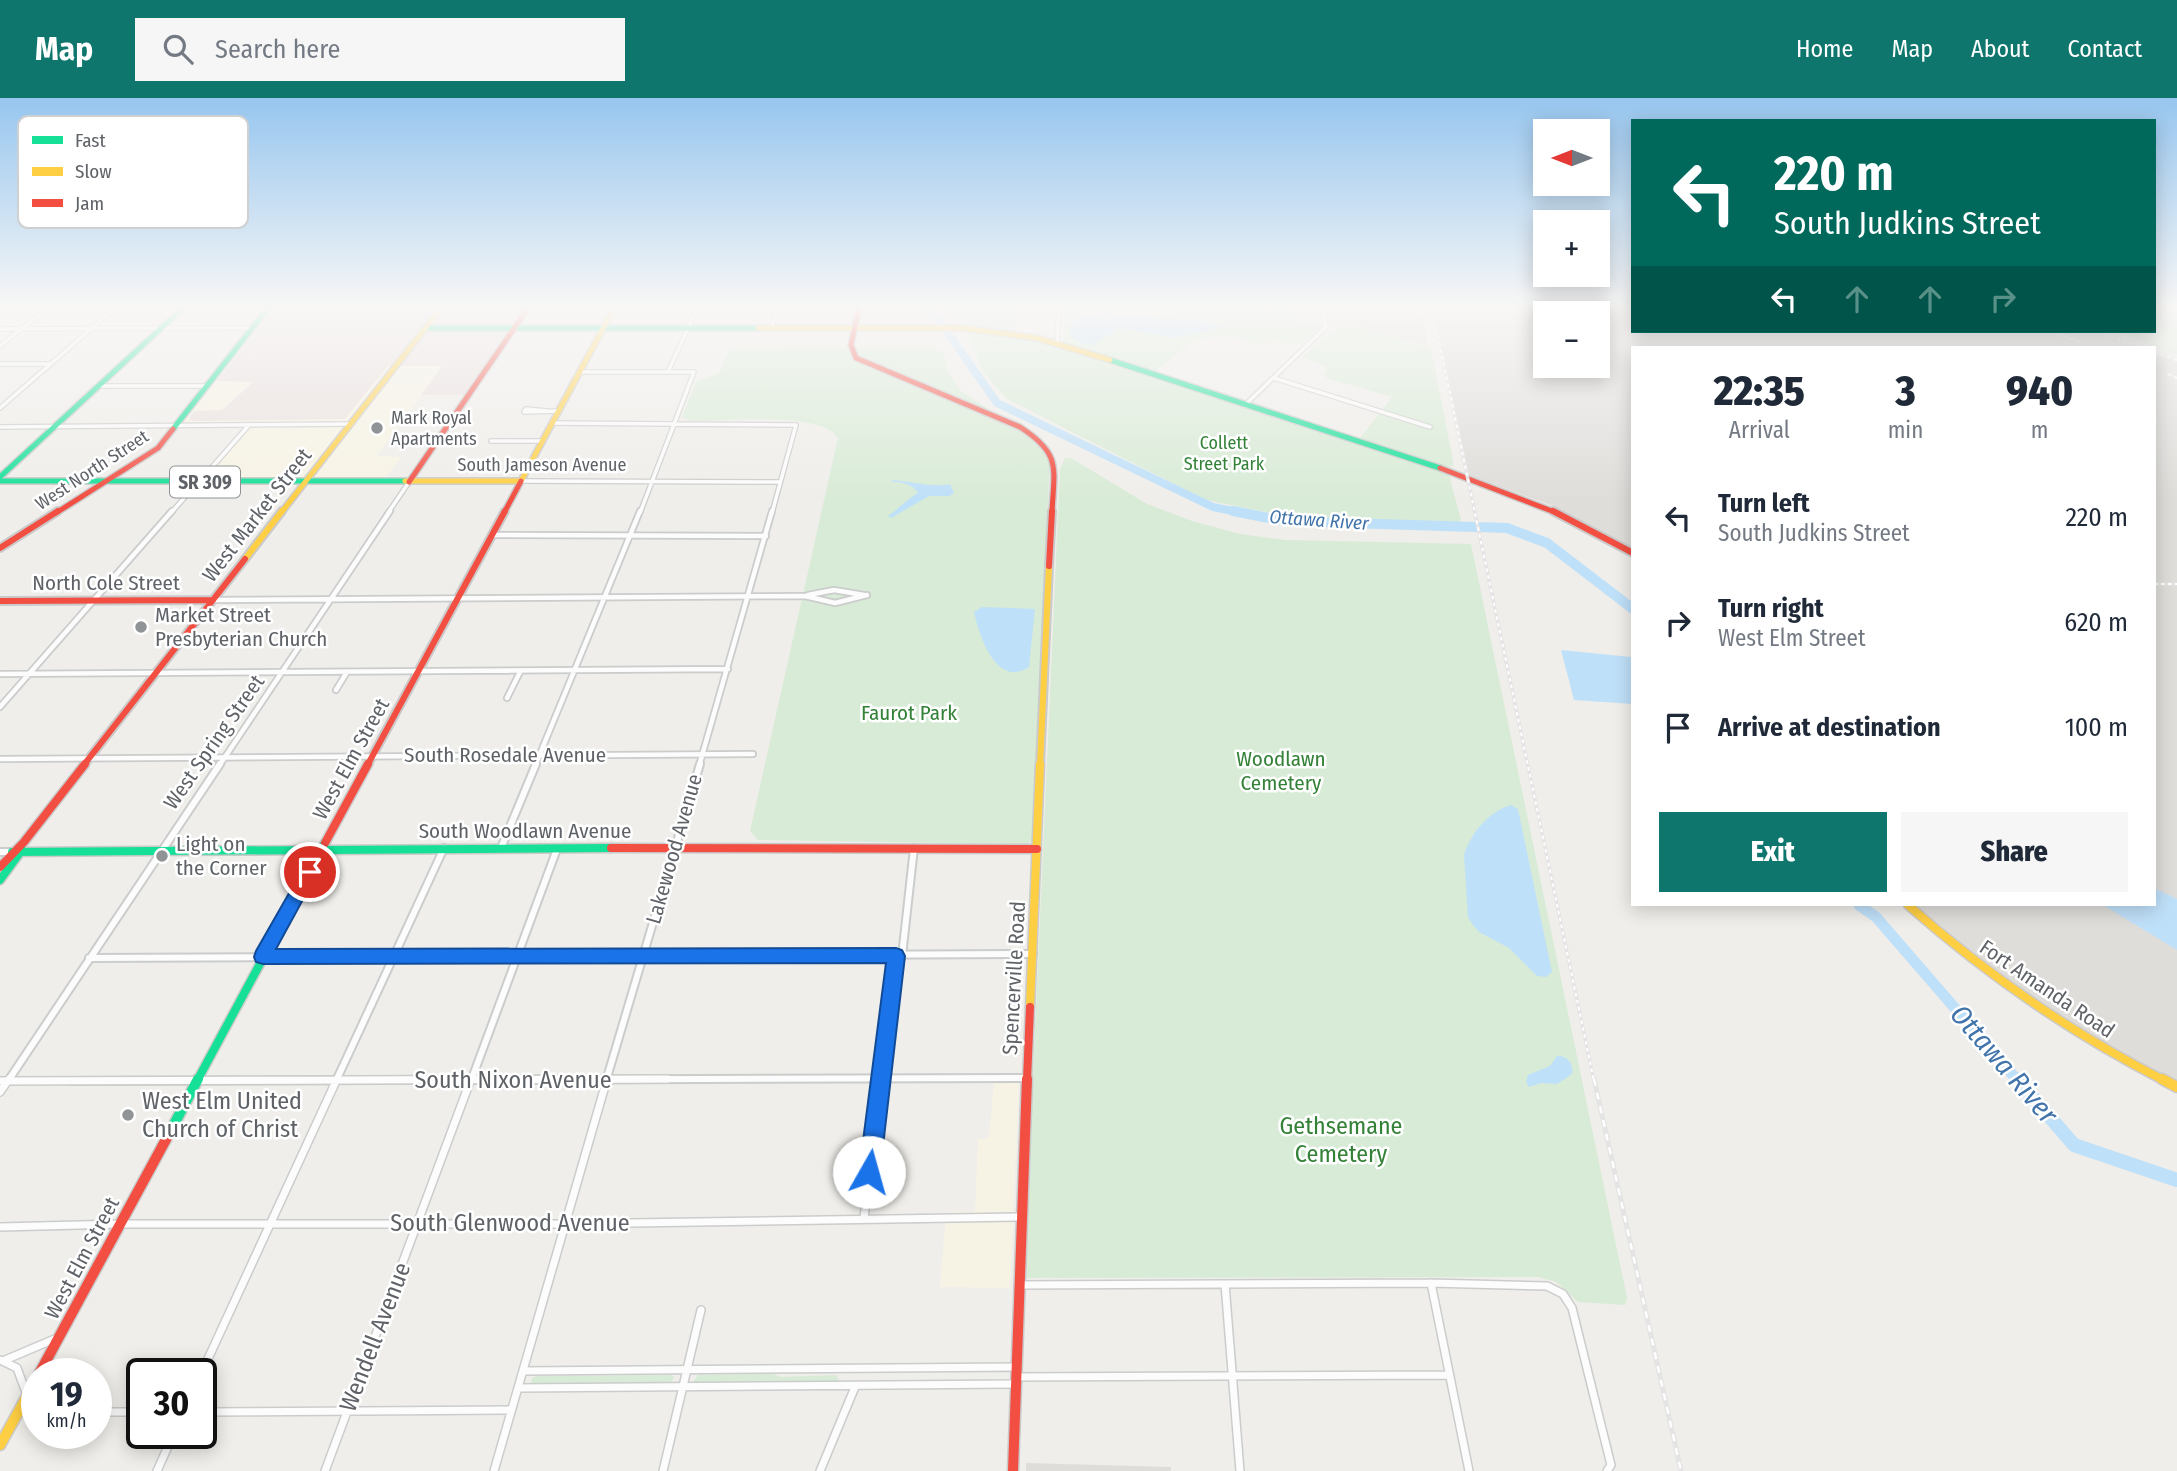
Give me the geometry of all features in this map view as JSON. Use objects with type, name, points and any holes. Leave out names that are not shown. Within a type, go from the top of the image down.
[{"type":"street","points":[[0,408],[41,372]]},
{"type":"street","points":[[0,479],[114,372]]},
{"type":"street","name":"West North Street","points":[[0,548],[158,448],[218,372]]},
{"type":"street","name":"West Market Street","points":[[0,867],[24,842],[392,372]]},
{"type":"street","name":"West Spring Street","points":[[0,1092],[4,1081],[485,372]]},
{"type":"street","name":"West Elm Street","points":[[48,1358],[195,1080],[580,372]]},
{"type":"street","points":[[501,848],[631,535],[694,372]]},
{"type":"street","name":"Spencerville Road","points":[[891,372],[1020,427],[1039,439],[1053,456],[1055,486],[1021,1217],[1013,1471]]},
{"type":"street","points":[[1147,372],[1512,491],[1560,511],[1631,552]]},
{"type":"street","points":[[1245,405],[1280,372]]},
{"type":"street","points":[[1274,378],[1430,427]]},
{"type":"street","points":[[99,386],[207,386]]},
{"type":"street","points":[[547,411],[524,412],[526,409],[558,411]]},
{"type":"street","points":[[552,423],[675,423]]},
{"type":"street","name":"Lakewood Avenue","points":[[494,1471],[749,597],[796,425],[675,423]]},
{"type":"street","points":[[0,428],[351,424]]},
{"type":"street","points":[[0,707],[249,425]]},
{"type":"street","points":[[491,441],[542,441]]},
{"type":"street","name":"SR 309","points":[[0,479],[305,482]]},
{"type":"street","name":"South Jameson Avenue","points":[[305,482],[780,482]]},
{"type":"street","points":[[492,536],[766,536]]},
{"type":"street","points":[[213,600],[749,597],[804,596],[834,590],[867,595],[835,603],[804,596]]},
{"type":"street","name":"North Cole Street","points":[[0,601],[213,600]]},
{"type":"street","points":[[0,674],[728,669]]},
{"type":"street","points":[[508,698],[520,672]]},
{"type":"street","points":[[336,690],[347,673]]},
{"type":"street","name":"South Rosedale Avenue","points":[[0,759],[753,754]]},
{"type":"street","name":"West Market Street","points":[[0,880],[22,852],[24,842]]},
{"type":"street","points":[[208,1358],[444,848]]},
{"type":"street","name":"South Woodlawn Avenue","points":[[12,852],[444,848],[1037,849]]},
{"type":"street","points":[[863,1218],[914,848]]},
{"type":"street","name":"Wendell Avenue","points":[[325,1471],[557,849]]},
{"type":"street","points":[[0,852],[12,852]]},
{"type":"street","name":"Fort Amanda Road","points":[[1909,906],[1974,963],[2046,1014],[2101,1048],[2177,1087]]},
{"type":"street","points":[[89,958],[1033,954]]},
{"type":"street","name":"South Nixon Avenue","points":[[4,1081],[1027,1079]]},
{"type":"street","name":"South Glenwood Avenue","points":[[0,1227],[270,1223],[564,1224],[1021,1217]]},
{"type":"street","points":[[1432,1283],[1468,1471]]},
{"type":"street","points":[[1225,1284],[1240,1471]]},
{"type":"street","points":[[1019,1285],[1537,1284],[1563,1294],[1572,1308],[1609,1458],[1610,1469],[1607,1471]]},
{"type":"street","points":[[663,1471],[701,1310]]},
{"type":"street","points":[[2,1360],[59,1337]]},
{"type":"street","points":[[2,1360],[15,1365],[21,1373]]},
{"type":"street","points":[[523,1371],[1016,1367]]},
{"type":"street","points":[[518,1388],[855,1387],[1015,1380],[1449,1375]]},
{"type":"street","points":[[820,1471],[855,1387]]},
{"type":"street","name":"West Elm Street","points":[[0,1445],[21,1407]]},
{"type":"street","points":[[217,1412],[511,1410]]},
{"type":"street","points":[[157,1471],[167,1449]]},
{"type":"shaded area","points":[[219,372],[485,372],[469,395],[421,396],[376,456],[401,457],[383,482],[199,482],[249,425],[177,426]]},
{"type":"shaded area","points":[[224,372],[383,372],[345,419],[192,421],[189,418],[195,411],[222,410],[253,382],[217,381]]},
{"type":"shaded area","points":[[438,372],[481,372],[466,395],[421,395]]},
{"type":"shaded area","points":[[1447,372],[1533,372],[1533,378],[1610,378],[1610,372],[1631,372],[1631,549],[1553,506],[1469,475]]},
{"type":"shaded area","points":[[2156,372],[2177,372],[2177,1083],[2079,1031],[1991,971],[1916,906],[2156,906]]},
{"type":"shaded area","points":[[994,1082],[1019,1082],[1010,1288],[940,1287],[946,1213],[975,1212],[978,1139],[989,1138]]},
{"type":"shaded area","points":[[1026,1463],[1171,1467],[1171,1471],[1026,1471]]},
{"type":"green space","name":"Faurot Park","points":[[948,372],[961,391],[1038,442],[1050,459],[1032,840],[1028,844],[758,840],[750,831],[838,438],[829,430],[793,421],[691,421],[682,417],[696,382],[719,373]]},
{"type":"green space","name":"Collett Street Park","points":[[1139,372],[1446,472],[1461,520],[1456,523],[1295,518],[1206,500],[1007,399],[984,373]]},
{"type":"green space","points":[[1325,372],[1436,372],[1454,466],[1446,467],[1362,440],[1361,437],[1392,397],[1326,378]]},
{"type":"green space","points":[[1065,458],[1071,458],[1147,504],[1192,521],[1240,534],[1286,540],[1471,544],[1627,1298],[1625,1305],[1578,1302],[1556,1282],[1538,1277],[1024,1278],[1060,469]]},
{"type":"green space","points":[[773,1374],[781,1377],[836,1375],[840,1382],[693,1382],[698,1375]]},
{"type":"green space","points":[[537,1376],[674,1377],[670,1384],[531,1384],[532,1378]]},
{"type":"water","points":[[892,480],[928,485],[950,484],[954,493],[949,496],[929,496],[891,518],[888,516],[918,493],[910,486]]},
{"type":"water","points":[[982,607],[1035,609],[1029,667],[1017,672],[1007,671],[998,665],[985,645],[974,612]]},
{"type":"water","points":[[1561,650],[1631,657],[1631,704],[1574,700]]},
{"type":"water","points":[[1511,805],[1518,809],[1552,972],[1546,977],[1537,976],[1509,948],[1479,932],[1468,917],[1464,855],[1467,847],[1488,818]]},
{"type":"water","points":[[2156,889],[2177,899],[2177,950],[2105,906],[2156,906]]},
{"type":"water","points":[[1557,1056],[1569,1061],[1572,1074],[1557,1084],[1541,1083],[1529,1087],[1526,1082],[1528,1075],[1550,1066]]},
{"type":"waterway","name":"Ottawa River","points":[[975,372],[997,403],[1213,507],[1242,513]]},
{"type":"waterway","name":"Ottawa River","points":[[1233,511],[1284,521],[1507,528],[1547,543],[1631,607]]},
{"type":"waterway","name":"Ottawa River","points":[[1860,906],[1876,917],[2018,1081]]},
{"type":"waterway","name":"Ottawa River","points":[[2017,1079],[2074,1145],[2177,1180]]},
{"type":"railway","points":[[1445,372],[1594,1081]]},
{"type":"railway","points":[[2168,374],[2177,378]]},
{"type":"railway","points":[[2156,584],[2177,584]]},
{"type":"railway","points":[[1594,1079],[1681,1471]]},
{"type":"traffic: fast","points":[[0,477],[114,372]]},
{"type":"traffic: fast","points":[[173,429],[218,372]]},
{"type":"traffic: fast","points":[[1147,372],[1440,468]]},
{"type":"traffic: fast","points":[[0,481],[405,481]]},
{"type":"traffic: fast","points":[[170,1132],[325,843]]},
{"type":"traffic: fast","points":[[12,852],[611,848]]},
{"type":"traffic: fast","points":[[0,880],[22,850]]},
{"type":"traffic: slow","points":[[245,559],[391,372]]},
{"type":"traffic: slow","points":[[405,481],[521,481],[580,372]]},
{"type":"traffic: slow","points":[[1030,1007],[1049,566]]},
{"type":"traffic: slow","points":[[1909,906],[1970,958],[2036,1006],[2070,1028],[2177,1087]]},
{"type":"traffic: slow","points":[[0,1445],[21,1407]]},
{"type":"traffic: jam","points":[[409,482],[484,372]]},
{"type":"traffic: jam","points":[[889,372],[1020,427],[1039,439],[1054,460],[1049,566]]},
{"type":"traffic: jam","points":[[0,548],[158,448],[173,429]]},
{"type":"traffic: jam","points":[[1440,468],[1539,504],[1631,552]]},
{"type":"traffic: jam","points":[[325,843],[521,481]]},
{"type":"traffic: jam","points":[[0,867],[24,842],[245,559]]},
{"type":"traffic: jam","points":[[0,601],[213,600]]},
{"type":"traffic: jam","points":[[611,848],[1037,849]]},
{"type":"traffic: jam","points":[[1013,1471],[1030,1007]]},
{"type":"traffic: jam","points":[[48,1358],[170,1132]]},
{"type":"place","name":"Mark Royal Apartments","points":[[377,428]]},
{"type":"place","name":"Market Street Presbyterian Church","points":[[141,627]]},
{"type":"place","name":"Light on the Corner","points":[[162,856]]},
{"type":"place","name":"West Elm United Church of Christ","points":[[128,1115]]},
{"type":"route","points":[[310,872],[263,957],[896,956],[869,1172]]},
{"type":"park label","name":"Woodlawn Cemetery","points":[[1281,771]]},
{"type":"park label","name":"Gethsemane Cemetery","points":[[1341,1140]]}]
